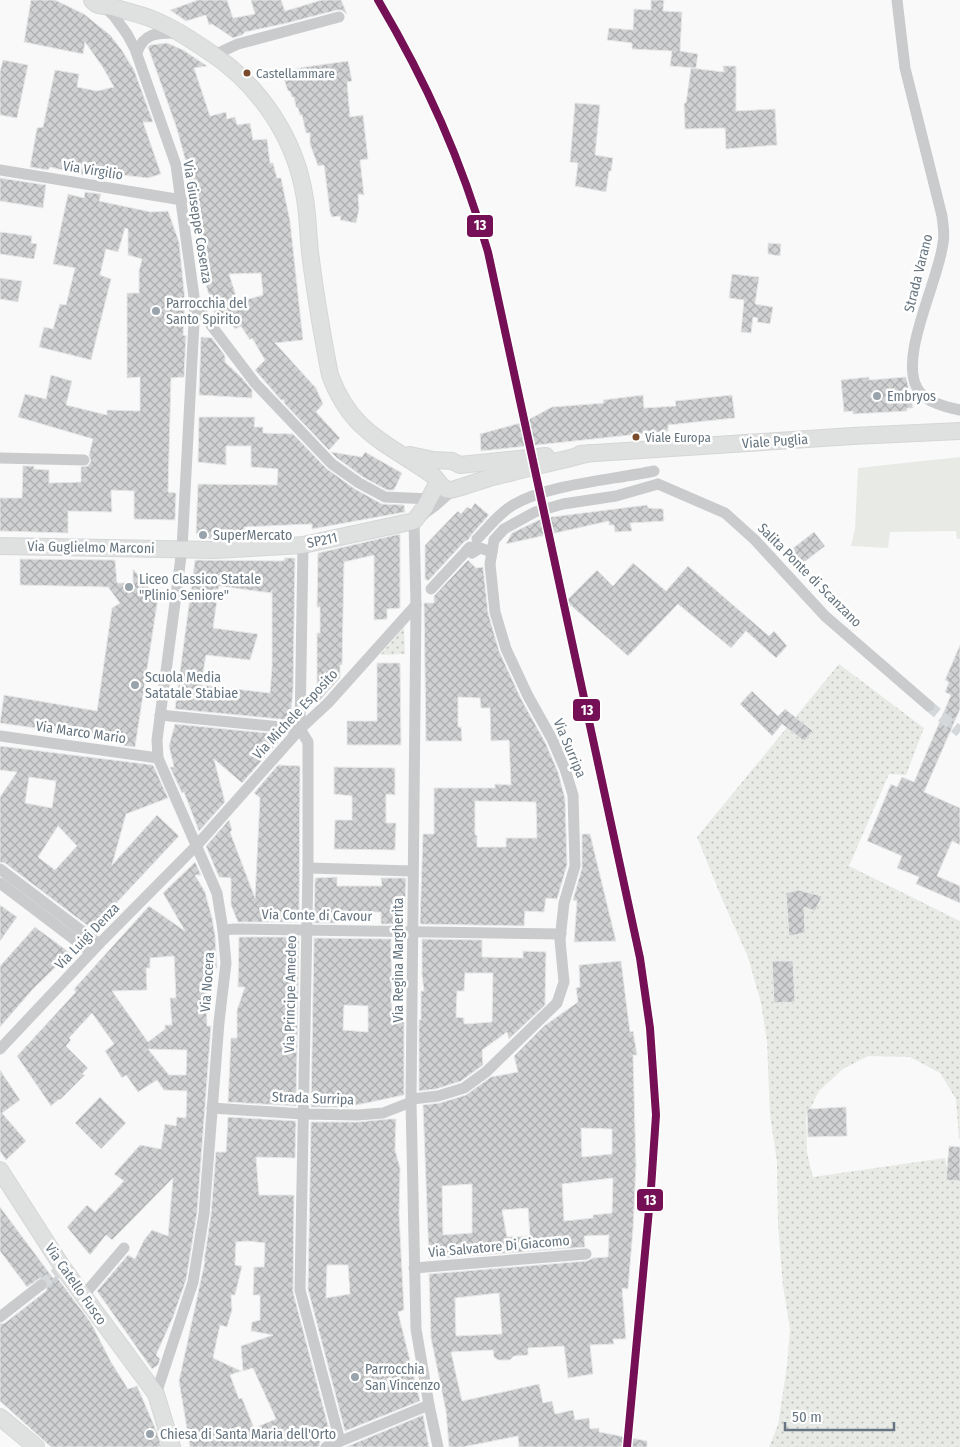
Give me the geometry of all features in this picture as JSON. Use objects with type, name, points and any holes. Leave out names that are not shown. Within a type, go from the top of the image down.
[{"type":"main road","points":[[130,0],[152,19]]},
{"type":"main road","points":[[105,3],[152,19],[214,55],[265,103],[281,127],[295,160],[305,199],[310,251],[326,352],[330,375],[336,392],[359,424],[374,437],[400,452],[437,480],[444,488],[457,488],[464,482],[465,473],[454,463],[439,468],[437,480],[430,499],[414,521]]},
{"type":"main road","name":"Viale Puglia","points":[[400,452],[454,463],[652,448],[960,431]]},
{"type":"main road","name":"Viale Puglia","points":[[457,488],[590,453]]},
{"type":"main road","name":"SP211","points":[[182,548],[215,550],[303,545],[414,521]]},
{"type":"main road","name":"Via Guglielmo Marconi","points":[[0,546],[182,548]]},
{"type":"main road","name":"Via Catello Fusco","points":[[0,1170],[83,1296],[156,1394],[172,1447]]},
{"type":"main road","points":[[0,1417],[36,1447]]},
{"type":"street","name":"Strada Varano","points":[[897,0],[904,68],[942,216],[944,232],[937,270],[916,337],[912,368],[917,389],[927,398],[950,408],[960,410]]},
{"type":"street","name":"Via Giuseppe Cosenza","points":[[105,3],[127,34],[137,53],[176,165],[182,200],[195,304],[182,548]]},
{"type":"street","points":[[214,55],[238,44],[339,17]]},
{"type":"street","points":[[137,53],[140,45],[151,35],[178,33]]},
{"type":"street","name":"Via Virgilio","points":[[0,170],[182,200]]},
{"type":"street","points":[[195,304],[256,383],[332,464],[359,483],[385,497],[430,499]]},
{"type":"street","points":[[652,448],[654,472],[658,484]]},
{"type":"street","points":[[0,458],[84,460]]},
{"type":"street","points":[[431,589],[512,505],[561,488],[654,472]]},
{"type":"street","name":"Via Surripa","points":[[412,1100],[438,1096],[464,1088],[486,1072],[557,1003],[564,982],[560,934],[564,903],[575,866],[573,795],[552,738],[528,696],[506,649],[495,612],[490,564],[494,540],[504,529],[535,512],[564,504],[616,496],[658,484]]},
{"type":"street","name":"Salita Ponte di Scanzano","points":[[658,484],[725,514],[755,540],[825,616],[929,706]]},
{"type":"street","points":[[414,521],[457,488]]},
{"type":"street","name":"Via Regina Margherita","points":[[414,521],[416,605],[412,1100],[414,1268],[416,1329],[428,1406],[438,1447]]},
{"type":"street","name":"Via Principe Amedeo","points":[[303,545],[300,729],[308,742],[308,868],[300,1290],[340,1441]]},
{"type":"street","points":[[472,545],[472,553],[480,548],[492,552]]},
{"type":"street","name":"Via Nocera","points":[[156,1394],[193,1282],[204,1214],[226,963],[217,893],[158,758],[157,740],[182,548]]},
{"type":"street","name":"Via Michele Esposito","points":[[197,845],[300,729],[328,703],[416,605]]},
{"type":"street","points":[[160,715],[300,729]]},
{"type":"street","name":"Via Marco Mario","points":[[0,736],[158,758]]},
{"type":"street","name":"Via Luigi Denza","points":[[0,1049],[95,948],[197,845]]},
{"type":"street","points":[[308,868],[413,871]]},
{"type":"street","points":[[0,869],[95,948]]},
{"type":"street","points":[[0,883],[95,948]]},
{"type":"street","name":"Via Conte di Cavour","points":[[223,930],[560,934]]},
{"type":"street","name":"Strada Surripa","points":[[212,1108],[303,1114],[382,1113],[412,1100]]},
{"type":"street","points":[[83,1296],[124,1248]]},
{"type":"street","name":"Via Salvatore Di Giacomo","points":[[414,1268],[586,1254]]},
{"type":"street","points":[[0,1317],[42,1284]]},
{"type":"street","points":[[326,1447],[428,1406]]},
{"type":"shaded area","points":[[960,457],[960,539],[957,539],[956,531],[890,532],[888,548],[851,546],[855,529],[858,468]]},
{"type":"shaded area","points":[[404,627],[405,654],[380,655]]},
{"type":"shaded area","points":[[839,664],[924,728],[906,775],[889,774],[849,866],[960,921],[960,1139],[956,1099],[940,1073],[910,1057],[868,1056],[843,1069],[819,1091],[806,1117],[807,1153],[813,1177],[945,1158],[948,1173],[960,1174],[960,1447],[769,1447],[778,1425],[787,1366],[790,1329],[783,1286],[778,1225],[777,1162],[770,1115],[767,1041],[761,1003],[748,957],[697,837]]},
{"type":"building","points":[[31,0],[55,0],[84,14],[110,35],[121,49],[134,70],[153,122],[143,122],[161,174],[148,178],[104,173],[104,180],[50,167],[48,170],[30,167],[37,128],[43,127],[55,70],[79,74],[77,87],[97,91],[114,87],[85,42],[83,54],[24,42]]},
{"type":"building","points":[[198,0],[227,0],[233,18],[255,14],[251,0],[281,0],[285,11],[322,0],[341,0],[347,14],[337,10],[245,32],[233,38],[212,24],[209,25],[206,15],[186,21],[170,10]]},
{"type":"building","points":[[651,0],[664,0],[663,11],[682,12],[680,51],[698,54],[696,68],[670,66],[672,51],[632,49],[632,43],[607,40],[609,28],[633,30],[634,9],[651,10]]},
{"type":"building","points":[[167,43],[183,50],[207,66],[194,68],[210,116],[226,112],[227,119],[235,117],[237,125],[250,123],[253,140],[267,139],[270,163],[273,163],[277,178],[281,178],[290,221],[303,340],[275,343],[316,388],[323,404],[316,412],[340,438],[329,450],[255,370],[265,360],[252,338],[250,340],[241,326],[235,329],[224,314],[215,314],[205,281],[187,166],[177,129],[148,47],[150,45]],"holes":[[[261,273],[263,295],[238,302],[229,274]]]},
{"type":"building","points":[[3,60],[28,65],[17,118],[0,115],[0,72]]},
{"type":"building","points":[[348,61],[352,81],[347,82],[350,117],[363,115],[368,159],[360,160],[364,195],[358,194],[359,209],[356,223],[340,220],[341,216],[332,217],[324,165],[318,166],[310,144],[310,133],[306,133],[302,115],[300,115],[296,107],[294,97],[288,91],[282,73],[295,72],[294,69]]},
{"type":"building","points":[[723,66],[736,66],[736,111],[775,109],[777,145],[726,149],[725,128],[685,129],[684,103],[686,103],[691,68],[724,72]]},
{"type":"building","points":[[575,103],[600,105],[595,155],[613,158],[606,192],[575,186],[578,163],[570,162]]},
{"type":"building","points":[[0,178],[46,185],[43,208],[0,201]]},
{"type":"building","points":[[85,192],[101,194],[99,201],[151,212],[168,211],[179,242],[185,300],[183,335],[186,336],[184,377],[171,378],[168,492],[176,493],[175,520],[134,519],[134,491],[111,490],[112,512],[68,511],[68,533],[0,531],[0,498],[22,498],[23,466],[34,466],[34,469],[49,470],[49,483],[81,482],[81,467],[88,466],[91,461],[89,455],[93,439],[18,417],[25,394],[46,399],[51,375],[72,381],[66,405],[107,415],[107,410],[140,411],[140,377],[127,378],[127,293],[139,293],[139,271],[142,259],[128,255],[128,229],[125,228],[118,252],[106,249],[100,275],[111,279],[91,360],[39,347],[44,327],[53,329],[60,304],[66,305],[75,268],[53,264],[68,194],[84,198]]},
{"type":"building","points":[[0,232],[32,236],[31,243],[37,244],[34,259],[0,254]]},
{"type":"building","points":[[768,243],[781,244],[780,256],[768,254]]},
{"type":"building","points":[[732,274],[759,277],[755,304],[773,307],[770,324],[757,322],[758,318],[753,317],[751,333],[741,332],[744,300],[729,298]]},
{"type":"building","points":[[0,278],[22,281],[18,302],[0,299]]},
{"type":"building","points":[[201,337],[212,338],[225,356],[225,362],[252,390],[252,398],[199,395]]},
{"type":"building","name":"Embryos","points":[[869,377],[869,380],[906,377],[913,408],[907,408],[907,411],[853,414],[853,411],[844,412],[841,380]]},
{"type":"building","points":[[643,395],[644,408],[676,406],[675,401],[732,395],[735,418],[668,425],[668,431],[481,451],[480,434],[524,422],[552,407],[604,403],[603,400]]},
{"type":"building","points":[[199,417],[255,417],[254,427],[263,427],[263,433],[293,434],[327,469],[355,489],[382,504],[404,505],[405,512],[312,529],[312,524],[244,527],[244,538],[217,538],[217,540],[214,540],[204,537],[196,533],[198,484],[277,485],[278,469],[251,467],[251,446],[226,446],[226,465],[198,462]]},
{"type":"building","points":[[331,452],[362,457],[365,452],[402,473],[394,490],[387,490],[363,477]]},
{"type":"building","points":[[475,503],[489,515],[468,540],[428,581],[425,579],[425,545],[458,511],[461,514],[467,507],[471,509]]},
{"type":"building","points":[[647,505],[648,508],[663,509],[664,521],[630,523],[632,531],[615,532],[614,525],[609,525],[609,521],[506,544],[512,533],[543,518]]},
{"type":"building","points":[[814,532],[825,546],[803,563],[792,549]]},
{"type":"building","points":[[400,534],[400,608],[387,609],[387,619],[374,620],[374,555],[344,562],[342,665],[340,665],[340,678],[317,703],[317,633],[320,633],[320,607],[317,607],[318,553]]},
{"type":"building","points":[[284,558],[295,558],[293,691],[290,720],[175,709],[195,560],[285,560]],"holes":[[[219,586],[271,593],[272,590],[270,693],[201,685],[206,655],[250,660],[258,634],[213,628]]]},
{"type":"building","points":[[20,559],[115,560],[117,583],[133,583],[133,569],[158,598],[135,747],[119,745],[119,740],[0,723],[4,695],[97,711],[112,608],[120,603],[108,587],[20,585]]},
{"type":"building","points":[[468,560],[476,568],[483,567],[488,613],[499,651],[558,772],[565,799],[567,865],[557,899],[546,898],[544,912],[525,911],[524,926],[420,924],[423,834],[434,834],[434,788],[495,788],[495,784],[511,785],[509,740],[491,741],[490,708],[481,708],[480,698],[458,697],[458,727],[461,727],[462,741],[426,741],[424,603],[434,603],[434,596]],"holes":[[[475,801],[536,802],[537,838],[506,838],[506,847],[477,847]]]},
{"type":"building","points":[[633,563],[666,591],[688,566],[769,636],[774,631],[787,646],[776,658],[746,631],[731,648],[678,604],[628,656],[566,601],[597,570],[613,586]]},
{"type":"building","points":[[960,645],[960,709],[924,792],[960,808],[960,845],[952,841],[937,876],[960,886],[960,903],[916,884],[919,877],[897,868],[902,856],[867,841],[891,784],[897,787],[902,777],[914,782],[951,695],[945,692],[949,682],[945,680]]},
{"type":"building","points":[[377,663],[400,663],[401,745],[347,745],[347,721],[377,721]]},
{"type":"building","points":[[752,691],[778,716],[785,709],[813,731],[804,741],[782,724],[772,736],[740,704]]},
{"type":"building","points":[[175,724],[277,734],[281,739],[242,783],[214,759],[225,802],[199,831],[184,792],[182,793],[170,767],[174,767],[169,746]]},
{"type":"building","points":[[0,746],[153,765],[168,798],[126,814],[112,865],[157,815],[179,836],[92,929],[5,863],[0,862],[0,797],[17,772],[0,770]],"holes":[[[29,777],[56,781],[52,808],[25,803]],[[58,826],[77,846],[55,870],[38,857]]]},
{"type":"building","points":[[278,765],[300,766],[299,922],[238,922],[231,905],[231,878],[219,877],[206,846],[229,820],[232,830],[230,832],[255,898],[260,798],[254,793]]},
{"type":"building","points":[[334,767],[395,768],[395,795],[386,794],[386,823],[396,823],[395,850],[334,849],[335,820],[352,820],[352,796],[334,794]]},
{"type":"building","points":[[582,834],[590,834],[616,941],[574,942],[577,901],[573,900],[582,868]]},
{"type":"building","points":[[195,862],[201,875],[195,875],[205,892],[212,918],[217,968],[208,968],[209,988],[206,988],[207,1026],[211,1026],[197,1213],[186,1280],[173,1317],[156,1355],[160,1359],[158,1365],[152,1369],[97,1291],[128,1255],[135,1259],[144,1240],[152,1230],[168,1236],[173,1178],[112,1240],[106,1235],[90,1255],[67,1227],[87,1205],[95,1212],[124,1181],[114,1174],[140,1145],[161,1149],[165,1124],[176,1126],[177,1117],[186,1118],[187,1091],[164,1090],[157,1080],[138,1092],[126,1075],[122,1078],[105,1051],[114,1044],[92,1013],[69,1038],[71,1040],[66,1046],[88,1068],[82,1074],[85,1075],[60,1100],[51,1106],[17,1056],[76,992],[74,989],[149,906],[185,931],[163,893]],"holes":[[[174,956],[176,998],[170,998],[172,1025],[165,1025],[165,1029],[148,1042],[112,991],[147,990],[146,968],[150,968],[150,958]],[[148,1049],[187,1050],[186,1075],[169,1075]]]},
{"type":"building","points":[[337,877],[337,886],[382,886],[381,878],[406,878],[405,924],[381,924],[381,912],[336,913],[336,923],[314,923],[315,878]]},
{"type":"building","points":[[798,890],[822,896],[815,911],[804,907],[805,933],[789,936],[786,893]]},
{"type":"building","points":[[0,905],[17,917],[0,941]]},
{"type":"building","points":[[35,927],[70,953],[33,989],[0,1027],[0,966]]},
{"type":"building","points":[[239,937],[299,937],[296,1106],[228,1102],[231,1038],[237,1038],[237,1010],[245,987],[238,987]]},
{"type":"building","points":[[314,938],[391,939],[392,1020],[404,1020],[404,1095],[347,1107],[311,1107]],"holes":[[[344,1005],[368,1006],[368,1032],[343,1030]]]},
{"type":"building","points":[[422,939],[482,940],[482,957],[523,958],[523,951],[546,952],[545,1005],[509,1039],[507,1032],[482,1050],[483,1065],[461,1081],[436,1089],[419,1091],[419,1020],[421,1020],[421,991],[424,991]],"holes":[[[465,973],[493,973],[492,1022],[464,1024],[464,1018],[456,1017],[457,991],[464,991]]]},
{"type":"building","points":[[621,961],[630,1032],[633,1031],[637,1055],[633,1055],[636,1166],[633,1229],[628,1289],[622,1288],[626,1339],[613,1339],[614,1344],[590,1345],[593,1374],[568,1378],[564,1346],[528,1348],[528,1355],[514,1356],[510,1360],[498,1360],[494,1357],[493,1350],[451,1352],[462,1401],[539,1384],[543,1403],[552,1401],[555,1414],[573,1410],[575,1420],[589,1418],[590,1429],[599,1428],[599,1432],[647,1441],[647,1447],[519,1447],[518,1436],[463,1447],[449,1447],[446,1411],[431,1338],[429,1274],[587,1261],[593,1258],[608,1257],[609,1235],[584,1236],[585,1247],[429,1259],[423,1105],[440,1103],[466,1095],[491,1077],[518,1072],[514,1056],[544,1026],[578,1002],[576,988],[580,987],[579,965]],"holes":[[[581,1128],[612,1129],[612,1154],[582,1157]],[[613,1178],[612,1213],[593,1215],[593,1218],[564,1221],[562,1184]],[[472,1184],[472,1233],[443,1235],[442,1186]],[[528,1208],[530,1236],[507,1237],[502,1210]],[[499,1293],[502,1334],[456,1336],[455,1298]]]},
{"type":"building","points":[[772,961],[793,961],[795,1002],[774,1003]]},
{"type":"building","points":[[0,1070],[20,1100],[2,1113],[26,1141],[6,1160],[0,1151]]},
{"type":"building","points":[[100,1097],[126,1123],[101,1149],[75,1123]]},
{"type":"building","points":[[846,1107],[847,1136],[808,1137],[807,1109]]},
{"type":"building","points":[[228,1117],[296,1121],[295,1158],[256,1157],[259,1195],[294,1195],[293,1292],[331,1437],[320,1442],[319,1447],[190,1447],[179,1381],[205,1261],[216,1152],[226,1152]],"holes":[[[236,1242],[265,1243],[264,1267],[254,1267],[253,1295],[260,1295],[260,1320],[252,1322],[251,1331],[273,1335],[241,1346],[243,1371],[253,1368],[276,1419],[254,1428],[242,1398],[239,1399],[230,1375],[241,1371],[213,1358],[220,1325],[227,1327],[232,1310],[231,1295],[235,1295],[242,1266],[235,1265]]]},
{"type":"building","points":[[396,1119],[395,1150],[400,1168],[399,1213],[404,1310],[398,1312],[420,1401],[345,1431],[308,1289],[311,1122],[358,1122]],"holes":[[[327,1265],[348,1265],[350,1294],[326,1298]]]},
{"type":"building","points":[[949,1146],[960,1147],[960,1181],[946,1180]]},
{"type":"building","points":[[0,1207],[53,1278],[56,1276],[91,1323],[111,1362],[128,1389],[137,1386],[162,1447],[51,1447],[0,1401],[0,1324],[5,1323],[46,1291],[48,1284],[47,1280],[40,1278],[27,1287],[0,1251]]},
{"type":"building","points":[[423,1415],[429,1447],[346,1447]]},
{"type":"tunnel","points":[[929,706],[960,732]]},
{"type":"tunnel","points":[[41,1285],[63,1268]]},
{"type":"transit line","name":"13","points":[[378,0],[412,61],[441,122],[478,218],[488,252],[640,958],[650,1028],[656,1115],[627,1447]]},
{"type":"place","name":"Castellammare","points":[[247,73]]},
{"type":"place","name":"Parrocchia del Santo Spirito","points":[[156,311]]},
{"type":"place","name":"Embryos","points":[[877,396]]},
{"type":"place","name":"Viale Europa","points":[[636,437]]},
{"type":"place","name":"SuperMercato","points":[[203,535]]},
{"type":"place","name":"Liceo Classico Statale \"Plinio Seniore\"","points":[[129,587]]},
{"type":"place","name":"Scuola Media Satatale Stabiae","points":[[135,685]]},
{"type":"place","name":"Parrocchia San Vincenzo","points":[[355,1377]]},
{"type":"place","name":"Chiesa di Santa Maria dell'Orto","points":[[150,1434]]}]
